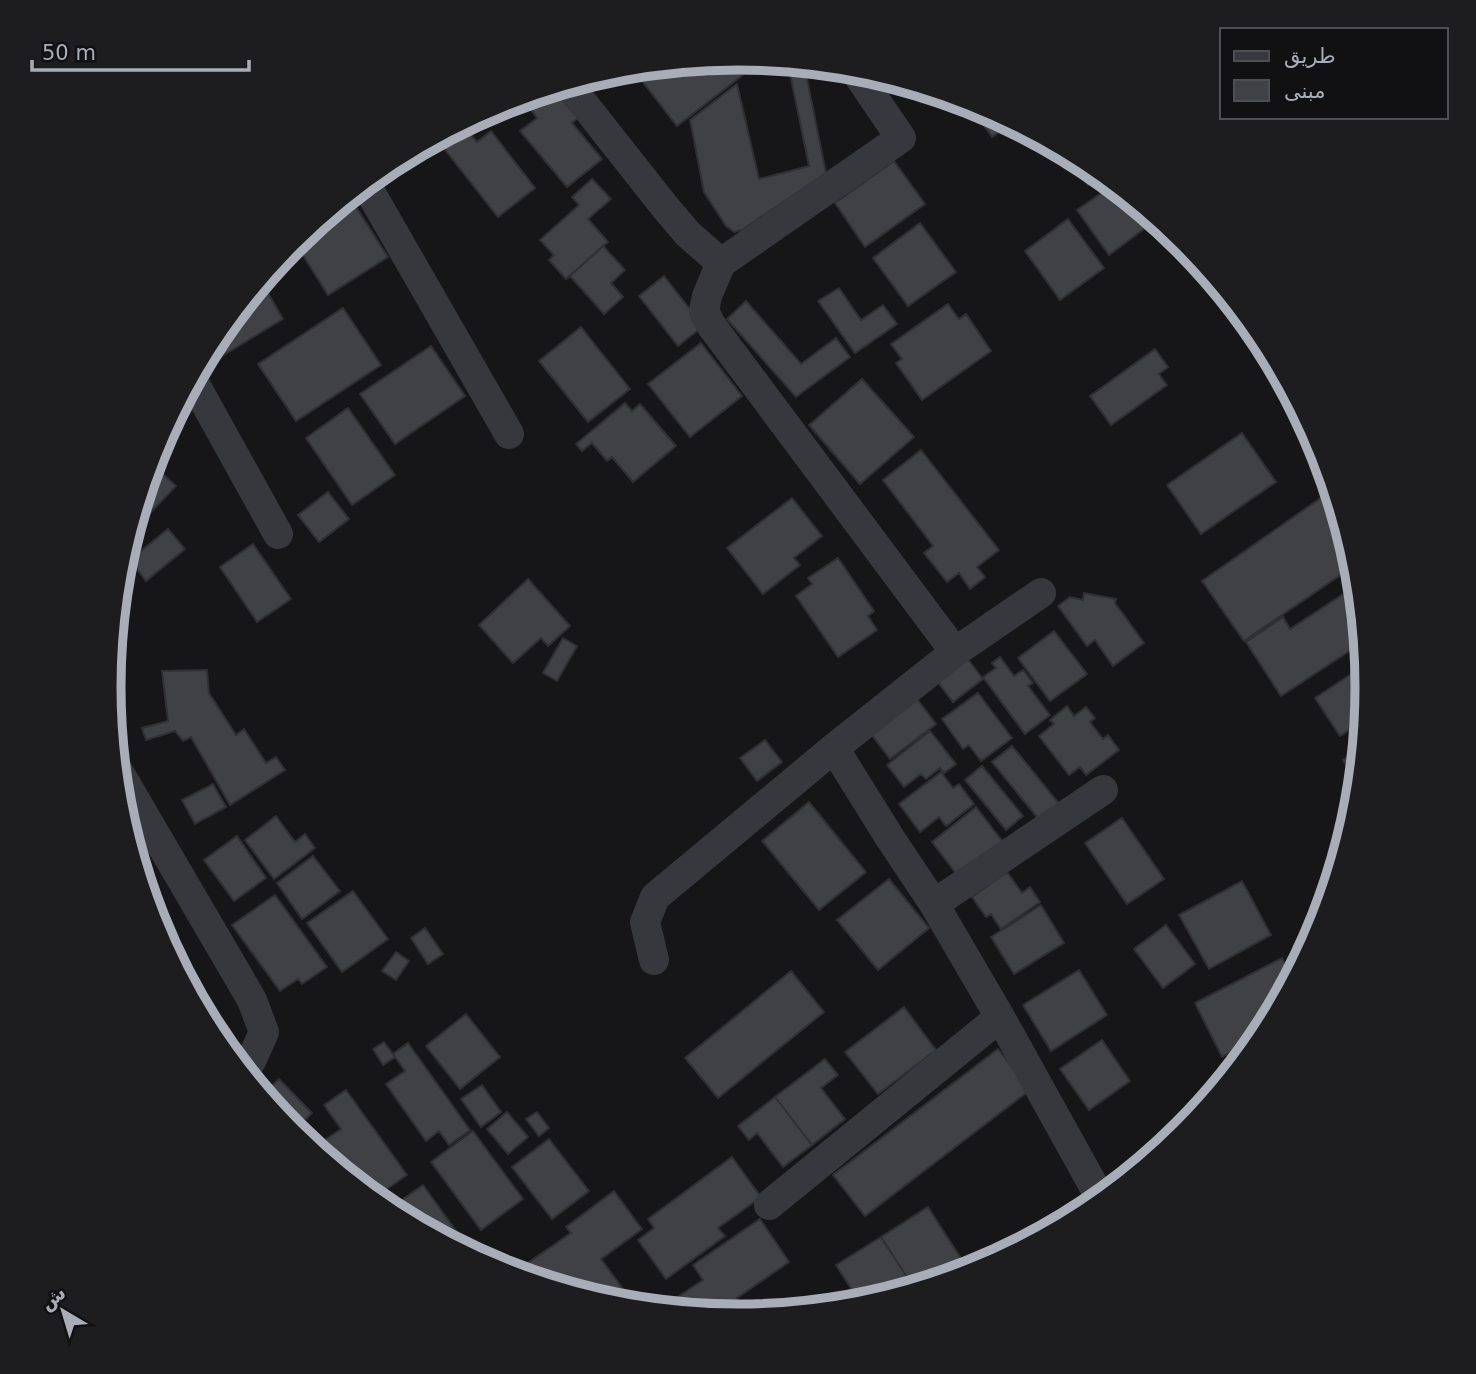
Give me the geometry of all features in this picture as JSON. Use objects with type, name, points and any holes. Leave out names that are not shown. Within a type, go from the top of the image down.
[{"type":"street","points":[[864,83],[901,138],[720,264],[704,311],[711,325],[955,652]]},
{"type":"street","points":[[574,92],[665,207],[688,234],[720,264]]},
{"type":"street","points":[[370,192],[509,434]]},
{"type":"street","points":[[198,390],[278,534]]},
{"type":"street","points":[[654,960],[645,922],[655,897],[834,748],[955,652],[1041,593]]},
{"type":"street","points":[[834,748],[933,904],[1000,1017],[1096,1189]]},
{"type":"street","points":[[933,904],[1103,790]]},
{"type":"street","points":[[130,792],[252,1000],[264,1031],[249,1063]]},
{"type":"street","points":[[769,1205],[1000,1017]]},
{"type":"building","points":[[749,70],[677,126],[640,78],[698,71]]},
{"type":"building","points":[[790,72],[806,74],[826,173],[742,230],[734,232],[726,226],[704,192],[690,120],[737,84],[759,179],[809,166]]},
{"type":"building","points":[[560,97],[578,118],[572,123],[602,159],[567,187],[520,131],[537,118],[529,107]]},
{"type":"building","points":[[980,120],[1002,130],[992,137]]},
{"type":"building","points":[[491,131],[535,188],[498,217],[442,146],[469,132],[477,142]]},
{"type":"building","points":[[894,161],[925,204],[865,247],[835,203]]},
{"type":"building","points":[[1079,173],[1092,182],[1088,185]]},
{"type":"building","points":[[592,179],[611,199],[588,219],[608,242],[566,279],[549,260],[554,255],[540,240],[579,205],[572,197]]},
{"type":"building","points":[[1104,191],[1148,226],[1109,255],[1077,210]]},
{"type":"building","points":[[354,204],[388,257],[328,295],[301,252]]},
{"type":"building","points":[[1068,219],[1104,268],[1060,300],[1025,251]]},
{"type":"building","points":[[920,223],[956,272],[908,306],[873,258]]},
{"type":"building","points":[[603,246],[625,270],[611,283],[623,297],[604,314],[570,276]]},
{"type":"building","points":[[664,276],[703,326],[678,346],[639,296]]},
{"type":"building","points":[[839,288],[861,320],[883,305],[897,324],[855,353],[818,301]]},
{"type":"building","points":[[266,290],[283,319],[219,358],[225,344]]},
{"type":"building","points":[[746,301],[801,364],[836,338],[850,357],[796,397],[727,319]]},
{"type":"building","points":[[948,304],[959,319],[966,314],[991,351],[922,400],[896,363],[902,359],[891,344]]},
{"type":"building","points":[[343,308],[381,365],[296,421],[258,364]]},
{"type":"building","points":[[581,327],[630,389],[588,422],[539,361]]},
{"type":"building","points":[[701,343],[742,396],[690,437],[648,384]]},
{"type":"building","points":[[431,346],[465,396],[395,444],[360,394]]},
{"type":"building","points":[[1155,349],[1168,367],[1159,374],[1167,385],[1111,425],[1090,396]]},
{"type":"building","points":[[862,379],[914,437],[860,484],[809,425]]},
{"type":"building","points":[[625,403],[632,411],[640,404],[676,446],[633,482],[612,457],[607,461],[592,443],[582,451],[576,444]]},
{"type":"building","points":[[348,408],[395,475],[352,505],[306,438]]},
{"type":"building","points":[[1242,433],[1276,482],[1201,534],[1167,485]]},
{"type":"building","points":[[921,450],[999,550],[977,567],[985,577],[970,589],[959,573],[947,582],[924,553],[933,546],[883,480]]},
{"type":"building","points":[[160,472],[176,486],[145,519]]},
{"type":"building","points":[[328,492],[349,519],[319,542],[298,515]]},
{"type":"building","points":[[1322,497],[1334,527],[1344,573],[1244,641],[1202,581]]},
{"type":"building","points":[[792,498],[822,536],[794,558],[800,565],[763,594],[727,548]]},
{"type":"building","points":[[168,529],[185,549],[146,581],[134,565],[136,555]]},
{"type":"building","points":[[253,544],[291,599],[257,622],[220,567]]},
{"type":"building","points":[[838,558],[874,611],[868,616],[877,630],[838,657],[796,596],[812,584],[808,578]]},
{"type":"building","points":[[528,579],[570,626],[548,646],[541,638],[513,663],[479,625]]},
{"type":"building","points":[[1347,591],[1354,648],[1281,696],[1246,642],[1283,617],[1290,629]]},
{"type":"building","points":[[1084,593],[1116,599],[1115,603],[1144,643],[1113,666],[1095,640],[1087,646],[1058,606],[1070,597],[1083,600]]},
{"type":"building","points":[[1054,631],[1087,674],[1050,701],[1018,658]]},
{"type":"building","points":[[563,638],[577,646],[557,681],[543,673]]},
{"type":"building","points":[[1000,657],[1014,676],[1023,670],[1033,683],[1028,686],[1050,715],[1025,734],[983,677],[996,668],[992,663]]},
{"type":"building","points":[[967,658],[983,679],[953,702],[937,681]]},
{"type":"building","points":[[207,670],[209,693],[236,735],[244,729],[266,763],[276,757],[285,770],[230,805],[191,737],[183,741],[175,731],[146,740],[142,728],[168,721],[162,671]]},
{"type":"building","points":[[1355,672],[1354,727],[1340,736],[1315,698]]},
{"type":"building","points":[[911,691],[936,724],[890,759],[865,726]]},
{"type":"building","points":[[978,693],[1012,738],[981,761],[969,745],[963,749],[942,719]]},
{"type":"building","points":[[1067,706],[1074,716],[1086,707],[1095,718],[1090,722],[1103,739],[1108,735],[1119,750],[1086,775],[1080,767],[1069,775],[1039,736],[1054,724],[1050,720]]},
{"type":"building","points":[[930,731],[956,764],[944,773],[940,768],[926,779],[921,774],[904,787],[887,765]]},
{"type":"building","points":[[765,740],[782,762],[757,781],[740,758]]},
{"type":"building","points":[[1012,746],[1066,812],[1046,828],[992,762]]},
{"type":"building","points":[[1351,755],[1349,772],[1343,760]]},
{"type":"building","points":[[982,766],[1023,816],[1006,830],[965,780]]},
{"type":"building","points":[[941,772],[953,788],[959,784],[974,804],[946,826],[939,817],[920,832],[899,804]]},
{"type":"building","points":[[213,784],[226,807],[195,824],[182,800]]},
{"type":"building","points":[[809,802],[866,872],[819,910],[762,841]]},
{"type":"building","points":[[976,807],[1003,842],[958,876],[932,842]]},
{"type":"building","points":[[276,816],[295,842],[305,834],[315,848],[274,879],[245,840]]},
{"type":"building","points":[[1122,818],[1164,879],[1127,904],[1085,843]]},
{"type":"building","points":[[237,836],[266,878],[234,901],[204,860]]},
{"type":"building","points":[[313,856],[340,891],[302,919],[277,883]]},
{"type":"building","points":[[1007,872],[1022,893],[1030,887],[1040,902],[1001,929],[991,914],[986,917],[972,897]]},
{"type":"building","points":[[889,879],[929,928],[878,970],[837,920]]},
{"type":"building","points":[[1242,881],[1271,935],[1209,969],[1179,915]]},
{"type":"building","points":[[353,891],[388,939],[342,972],[307,923]]},
{"type":"building","points":[[275,895],[327,967],[302,984],[298,979],[280,991],[232,925]]},
{"type":"building","points":[[1041,905],[1064,943],[1014,974],[991,937]]},
{"type":"building","points":[[1166,925],[1195,964],[1163,988],[1134,949]]},
{"type":"building","points":[[425,928],[443,954],[428,964],[411,938]]},
{"type":"building","points":[[396,952],[409,961],[396,980],[382,971]]},
{"type":"building","points":[[1282,958],[1287,968],[1237,1049],[1222,1057],[1195,1003]]},
{"type":"building","points":[[1079,970],[1107,1015],[1051,1051],[1023,1005]]},
{"type":"building","points":[[791,971],[824,1012],[718,1098],[685,1058]]},
{"type":"building","points":[[904,1007],[936,1050],[878,1094],[845,1052]]},
{"type":"building","points":[[466,1014],[500,1057],[460,1089],[426,1046]]},
{"type":"building","points":[[1102,1040],[1130,1081],[1089,1110],[1060,1069]]},
{"type":"building","points":[[384,1042],[395,1057],[383,1065],[373,1049]]},
{"type":"building","points":[[408,1043],[470,1130],[449,1145],[439,1131],[426,1141],[386,1084],[405,1071],[393,1054]]},
{"type":"building","points":[[998,1049],[1030,1090],[865,1216],[833,1175]]},
{"type":"building","points":[[825,1059],[838,1075],[821,1088],[845,1119],[812,1145],[775,1097]]},
{"type":"building","points":[[279,1079],[312,1113],[302,1123],[269,1088]]},
{"type":"building","points":[[482,1085],[501,1112],[481,1127],[461,1099]]},
{"type":"building","points":[[346,1090],[407,1175],[383,1192],[331,1151],[322,1142],[341,1129],[324,1105]]},
{"type":"building","points":[[775,1097],[812,1145],[783,1167],[757,1133],[749,1140],[738,1126]]},
{"type":"building","points":[[507,1112],[528,1137],[508,1154],[487,1129]]},
{"type":"building","points":[[537,1112],[549,1128],[539,1136],[526,1119]]},
{"type":"building","points":[[473,1131],[523,1199],[481,1230],[431,1162]]},
{"type":"building","points":[[549,1139],[589,1191],[552,1219],[512,1167]]},
{"type":"building","points":[[732,1157],[761,1197],[718,1228],[725,1236],[666,1279],[638,1240],[654,1228],[648,1219]]},
{"type":"building","points":[[423,1185],[461,1238],[429,1221],[399,1202]]},
{"type":"building","points":[[614,1191],[642,1229],[601,1259],[626,1293],[578,1283],[524,1265],[571,1233],[566,1227]]},
{"type":"building","points":[[928,1207],[963,1261],[909,1280],[881,1237]]},
{"type":"building","points":[[760,1219],[789,1262],[737,1298],[741,1304],[673,1301],[703,1280],[693,1265]]},
{"type":"building","points":[[881,1237],[909,1280],[854,1293],[836,1265]]}]
